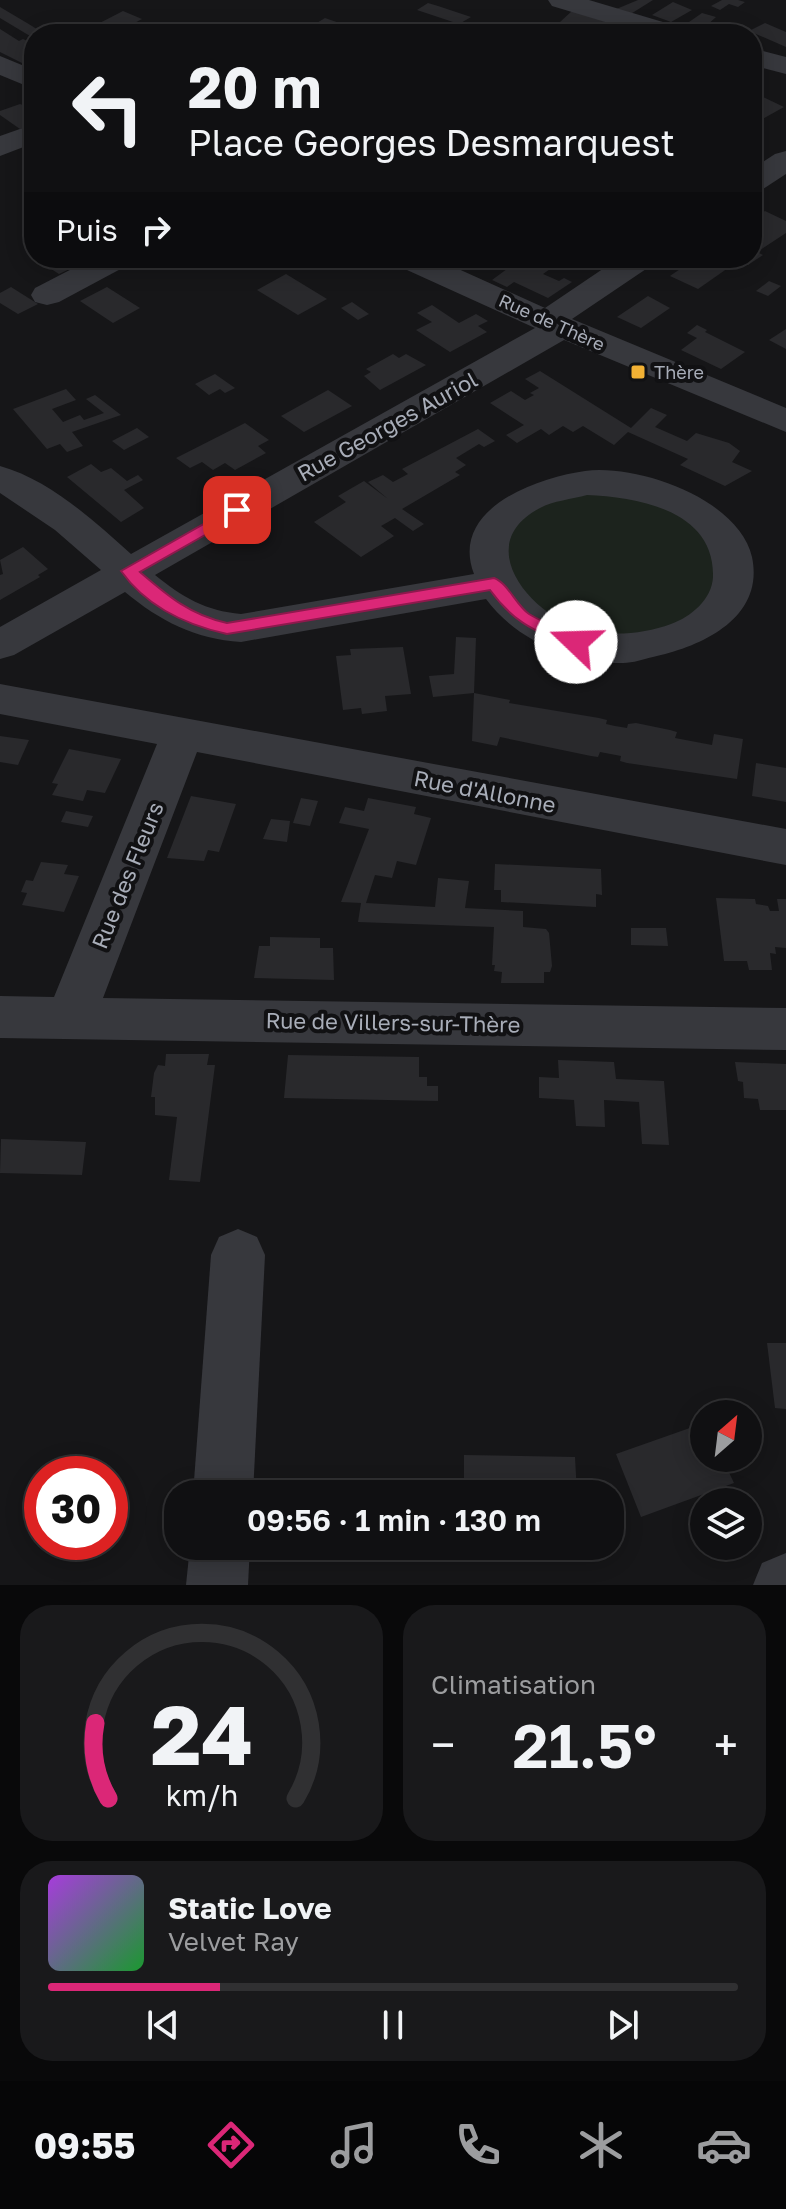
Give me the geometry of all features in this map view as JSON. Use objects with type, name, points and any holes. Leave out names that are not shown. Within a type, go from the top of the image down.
[{"type":"street","points":[[561,0],[640,24]]},
{"type":"street","points":[[762,59],[786,66]]},
{"type":"street","points":[[0,64],[24,76]]},
{"type":"street","points":[[0,147],[24,137]]},
{"type":"street","points":[[762,176],[786,160]]},
{"type":"street","points":[[47,295],[98,268]]},
{"type":"street","name":"Rue de Thère","points":[[429,268],[786,421]]},
{"type":"street","name":"Rue Georges Auriol","points":[[0,645],[555,324],[628,268]]},
{"type":"street","points":[[0,478],[62,516],[175,611],[201,623],[227,628],[494,584]]},
{"type":"street","points":[[586,483],[641,487],[690,507],[704,516],[724,539],[733,565],[731,590],[716,614],[690,633],[636,647],[616,648],[576,642],[540,628],[512,608],[494,584],[489,571],[489,545],[501,522],[536,495],[586,483]]},
{"type":"street","name":"Rue d'Allonne","points":[[0,699],[786,847]]},
{"type":"street","name":"Rue des Fleurs","points":[[71,1016],[183,734]]},
{"type":"street","name":"Rue de Villers-sur-Thère","points":[[0,1017],[786,1029]]},
{"type":"street","points":[[224,1480],[238,1255]]},
{"type":"street","points":[[217,1585],[219,1560]]},
{"type":"shaded area","points":[[589,492],[635,498],[667,507],[682,514],[704,534],[713,557],[717,583],[705,605],[691,618],[650,633],[603,636],[580,633],[560,627],[543,617],[505,576],[511,531],[524,514],[544,503]]},
{"type":"building","points":[[638,0],[653,0],[629,15],[614,10]]},
{"type":"building","points":[[722,0],[745,2],[738,7],[729,4],[720,10],[711,6]]},
{"type":"building","points":[[673,2],[692,10],[671,22],[652,15]]},
{"type":"building","points":[[428,3],[471,17],[459,24],[417,10]]},
{"type":"building","points":[[0,7],[28,24],[24,24],[24,32],[0,18]]},
{"type":"building","points":[[123,11],[142,19],[133,24],[98,24]]},
{"type":"building","points":[[572,11],[613,24],[558,24]]},
{"type":"building","points":[[702,13],[716,17],[708,24],[686,24]]},
{"type":"building","points":[[325,18],[342,24],[315,24]]},
{"type":"building","points":[[762,24],[786,32],[786,47],[762,37]]},
{"type":"building","points":[[0,29],[19,41],[24,39],[24,62],[0,52]]},
{"type":"building","points":[[762,96],[784,107],[762,119]]},
{"type":"building","points":[[24,105],[24,127],[20,129],[0,115],[0,111]]},
{"type":"building","points":[[765,211],[786,221],[786,233],[762,249],[762,213]]},
{"type":"building","points":[[50,268],[72,268],[59,274]]},
{"type":"building","points":[[508,268],[548,268],[543,274],[559,281],[564,278],[572,282],[548,298],[514,282],[507,287],[492,280]]},
{"type":"building","points":[[682,268],[728,268],[698,289],[670,276]]},
{"type":"building","points":[[286,274],[327,299],[298,315],[257,290]]},
{"type":"building","points":[[769,281],[781,286],[768,296],[756,291]]},
{"type":"building","points":[[11,287],[38,304],[18,314],[0,303],[0,293]]},
{"type":"building","points":[[107,287],[140,308],[113,323],[80,301]]},
{"type":"building","points":[[648,296],[670,308],[641,328],[617,317]]},
{"type":"building","points":[[352,302],[369,314],[358,320],[341,308]]},
{"type":"building","points":[[432,305],[459,323],[476,314],[488,321],[478,326],[487,332],[450,352],[416,330],[432,322],[417,313]]},
{"type":"building","points":[[697,325],[745,352],[721,369],[681,350],[697,338],[687,333]]},
{"type":"building","points":[[786,329],[786,349],[769,340]]},
{"type":"building","points":[[393,354],[399,358],[406,354],[426,365],[380,390],[364,376],[371,372],[366,369]]},
{"type":"building","points":[[540,371],[631,428],[651,408],[667,415],[655,427],[687,441],[696,433],[729,443],[740,451],[732,462],[752,471],[725,486],[680,465],[688,459],[628,432],[614,445],[583,426],[573,432],[563,426],[549,435],[541,429],[517,443],[506,435],[524,425],[490,403],[511,391],[525,400],[534,395],[530,393],[539,388],[525,379]]},
{"type":"building","points":[[215,374],[235,388],[225,393],[220,389],[209,395],[195,384]]},
{"type":"building","points":[[66,389],[76,400],[52,409],[63,422],[80,415],[84,420],[104,413],[86,399],[95,395],[121,415],[72,432],[83,446],[67,452],[60,444],[47,449],[13,409]]},
{"type":"building","points":[[328,390],[352,406],[304,432],[281,416]]},
{"type":"building","points":[[245,423],[269,440],[258,446],[266,453],[235,470],[225,463],[213,470],[202,462],[190,468],[176,458]]},
{"type":"building","points":[[137,428],[149,437],[124,450],[112,441]]},
{"type":"building","points":[[478,429],[495,441],[484,447],[479,444],[456,458],[466,465],[455,472],[460,475],[402,509],[424,524],[413,531],[395,518],[381,526],[394,536],[361,557],[314,522],[346,502],[338,496],[364,481],[388,499],[368,482],[383,475],[393,482],[408,474],[402,469]]},
{"type":"building","points":[[91,464],[101,472],[111,468],[127,481],[138,475],[143,480],[124,490],[144,508],[121,522],[67,477]]},
{"type":"building","points":[[23,547],[48,569],[0,600],[0,575],[3,574],[0,560]]},
{"type":"building","points":[[456,637],[476,638],[474,693],[433,697],[429,676],[454,674]]},
{"type":"building","points":[[403,647],[411,694],[385,696],[387,711],[362,714],[361,708],[343,710],[336,656],[351,655],[350,649]]},
{"type":"building","points":[[474,693],[510,700],[509,703],[599,718],[615,726],[627,728],[628,724],[636,723],[670,730],[677,732],[675,738],[712,745],[714,734],[743,739],[737,779],[627,763],[620,761],[621,756],[600,752],[598,757],[591,756],[500,737],[497,746],[472,741]]},
{"type":"building","points":[[0,736],[29,740],[18,765],[0,762]]},
{"type":"building","points":[[69,749],[121,759],[105,793],[87,790],[83,801],[52,795],[58,784],[52,783]]},
{"type":"building","points":[[756,763],[786,768],[786,802],[752,796]]},
{"type":"building","points":[[191,796],[236,804],[219,852],[208,850],[204,861],[167,858]]},
{"type":"building","points":[[301,798],[318,801],[310,826],[293,823]]},
{"type":"building","points":[[368,798],[416,807],[414,814],[431,818],[416,865],[397,861],[392,878],[375,875],[366,903],[435,907],[438,878],[469,881],[465,908],[523,911],[523,927],[546,929],[549,933],[552,966],[550,972],[544,972],[544,983],[501,983],[502,972],[494,971],[495,965],[492,965],[494,927],[358,922],[361,903],[341,902],[369,829],[339,823],[345,807],[364,811]]},
{"type":"building","points":[[66,811],[93,816],[88,827],[61,822]]},
{"type":"building","points":[[271,819],[290,821],[287,842],[263,839]]},
{"type":"building","points":[[41,862],[68,865],[64,874],[79,876],[64,912],[22,905],[27,893],[21,892],[26,880],[33,881]]},
{"type":"building","points":[[495,864],[601,869],[602,895],[596,894],[596,907],[501,902],[501,890],[494,890]]},
{"type":"building","points":[[716,898],[755,899],[756,904],[768,906],[770,911],[779,911],[777,899],[786,899],[786,948],[775,947],[776,954],[770,953],[772,970],[749,970],[747,961],[724,961]]},
{"type":"building","points":[[631,928],[666,928],[668,946],[631,945]]},
{"type":"building","points":[[270,937],[320,938],[320,948],[333,948],[334,980],[254,978],[259,946],[270,946]]},
{"type":"building","points":[[166,1054],[209,1054],[207,1065],[215,1065],[200,1182],[169,1180],[177,1117],[155,1115],[155,1097],[151,1097],[154,1073],[158,1065],[165,1066]]},
{"type":"building","points":[[288,1055],[419,1057],[419,1077],[427,1077],[427,1086],[438,1086],[438,1101],[284,1098]]},
{"type":"building","points":[[558,1060],[614,1062],[616,1079],[664,1081],[669,1145],[642,1144],[639,1102],[604,1100],[605,1127],[576,1126],[574,1100],[539,1098],[539,1077],[559,1078]]},
{"type":"building","points":[[735,1062],[786,1064],[786,1110],[760,1110],[758,1099],[744,1098],[743,1082],[738,1081]]},
{"type":"building","points":[[1,1139],[86,1142],[82,1175],[0,1173]]},
{"type":"building","points":[[767,1343],[786,1343],[786,1409],[775,1408]]},
{"type":"building","points":[[690,1428],[690,1472],[729,1472],[734,1483],[720,1488],[690,1488],[690,1499],[641,1517],[616,1454]]},
{"type":"building","points":[[464,1455],[575,1457],[576,1480],[464,1480]]},
{"type":"place","name":"Thère","points":[[638,372]]},
{"type":"route","points":[[237,510],[129,571],[175,611],[201,623],[227,628],[494,584],[501,596],[525,619],[576,642]]}]
